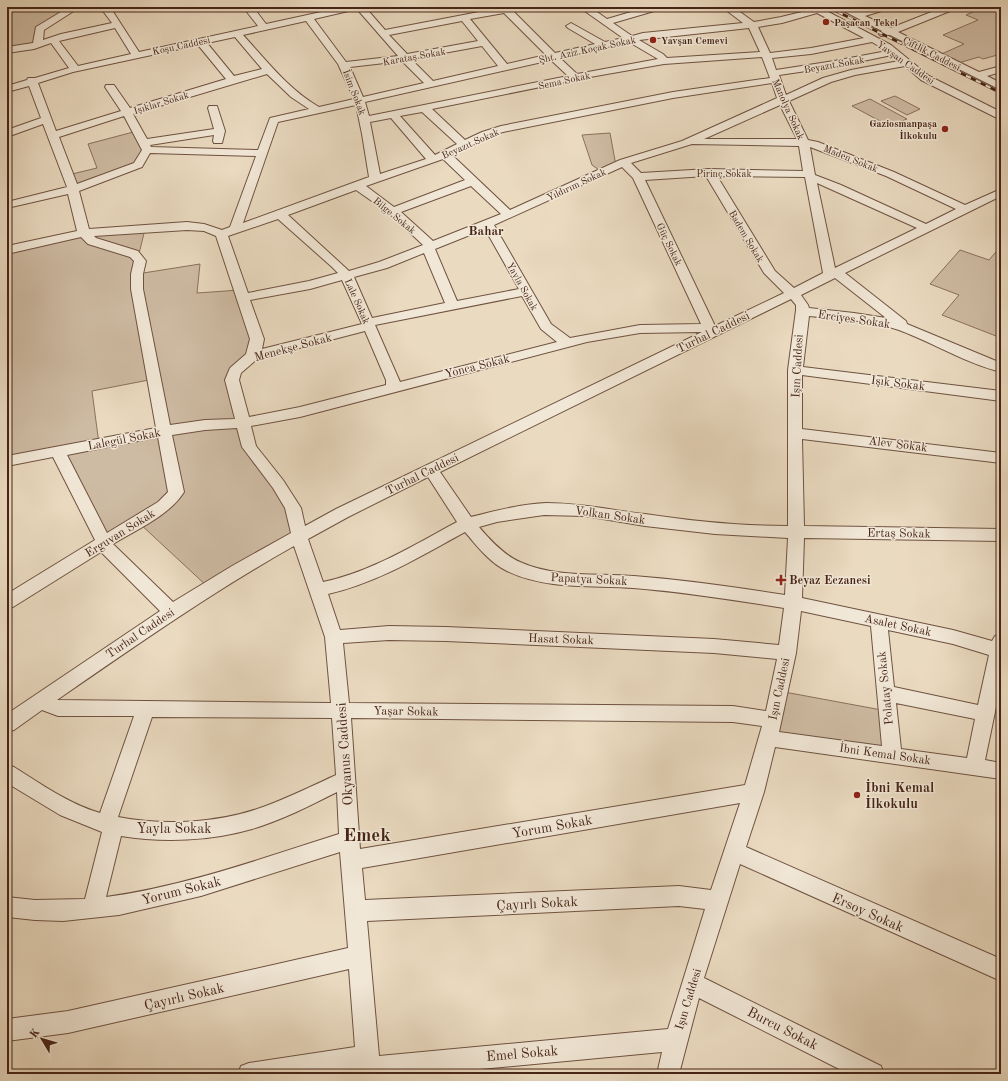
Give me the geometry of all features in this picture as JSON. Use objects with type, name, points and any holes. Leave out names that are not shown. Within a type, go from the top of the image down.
[{"type":"street","points":[[38,45],[39,29],[75,7]]},
{"type":"street","points":[[105,7],[111,14],[136,55]]},
{"type":"street","points":[[248,7],[264,27]]},
{"type":"street","name":"Koşu Caddesi","points":[[7,89],[32,80],[75,69],[356,7]]},
{"type":"street","points":[[360,7],[405,58],[431,84]]},
{"type":"street","points":[[383,33],[520,7]]},
{"type":"street","points":[[584,7],[660,56],[664,61]]},
{"type":"street","points":[[606,22],[658,7]]},
{"type":"street","name":"Manolya Sokak","points":[[727,7],[752,25],[766,55],[783,100],[800,131],[804,142],[810,176],[833,273]]},
{"type":"street","name":"Çiftlik Caddesi","points":[[841,7],[1001,87]]},
{"type":"street","points":[[857,15],[885,7]]},
{"type":"street","name":"Sema Sokak","points":[[365,120],[664,61],[811,51],[873,38],[952,7]]},
{"type":"street","name":"Şht. Aziz Koçak Sokak","points":[[262,153],[274,120],[633,38],[752,25],[782,20],[815,9]]},
{"type":"street","name":"Yavşan Caddesi","points":[[815,9],[873,38],[895,52],[906,63],[929,80],[1001,116]]},
{"type":"street","points":[[507,10],[574,78]]},
{"type":"street","name":"İsim Sokak","points":[[308,17],[344,65],[365,120],[376,179]]},
{"type":"street","points":[[465,18],[504,67]]},
{"type":"street","points":[[7,50],[38,45],[53,39],[118,25]]},
{"type":"street","points":[[571,26],[603,45]]},
{"type":"street","points":[[237,33],[269,70],[302,101],[318,110]]},
{"type":"street","points":[[53,39],[75,69]]},
{"type":"street","points":[[201,41],[207,51],[232,80]]},
{"type":"street","name":"Karataş Sokak","points":[[344,65],[405,58],[484,43]]},
{"type":"street","name":"Beyazıt Sokak","points":[[221,234],[433,160],[486,134],[501,129],[673,95],[733,85],[819,66],[895,52]]},
{"type":"street","name":"Yıldırım Sokak","points":[[243,298],[347,276],[383,265],[509,216],[624,162],[686,143],[820,83],[844,75],[906,63]]},
{"type":"street","points":[[978,76],[1001,69]]},
{"type":"street","name":"Işıklar Sokak","points":[[53,135],[269,70]]},
{"type":"street","points":[[32,80],[73,189],[84,233],[92,241],[134,254],[140,261],[137,274],[137,289],[164,431]]},
{"type":"street","points":[[7,204],[73,189],[138,165],[145,146],[127,112],[110,87]]},
{"type":"street","points":[[213,108],[220,131],[215,152]]},
{"type":"street","points":[[425,109],[464,145]]},
{"type":"street","points":[[394,115],[433,160]]},
{"type":"street","points":[[7,134],[47,119]]},
{"type":"street","points":[[145,146],[220,131]]},
{"type":"street","name":"Maden Sokak","points":[[686,143],[804,142],[820,146],[854,159],[960,207]]},
{"type":"street","points":[[145,146],[215,152],[262,153],[235,229]]},
{"type":"street","points":[[445,155],[509,216]]},
{"type":"street","name":"Güç Sokak","points":[[624,162],[638,177],[712,331]]},
{"type":"street","name":"Pirinç Sokak","points":[[638,177],[709,172],[810,176],[922,226]]},
{"type":"street","name":"Badem Sokak","points":[[709,172],[770,272],[777,282],[792,294]]},
{"type":"street","points":[[393,211],[474,181]]},
{"type":"street","name":"Bilge Sokak","points":[[358,186],[393,211],[430,247],[453,306]]},
{"type":"street","name":"Turhal Caddesi","points":[[858,261],[922,226],[1001,186]]},
{"type":"street","name":"Turhal Caddesi","points":[[7,724],[172,612],[234,573],[299,536],[712,331],[792,294],[1001,192]]},
{"type":"street","name":"Lale Sokak","points":[[280,214],[336,264],[347,276],[393,380],[393,388]]},
{"type":"street","name":"Yayla Sokak","points":[[488,224],[546,326],[566,342]]},
{"type":"street","points":[[7,250],[84,233],[196,226],[208,228],[221,234],[257,339],[252,356]]},
{"type":"street","name":"Erciyes Sokak","points":[[833,273],[905,328]]},
{"type":"street","name":"Menekşe Sokak","points":[[299,536],[296,518],[290,501],[253,454],[247,442],[232,380],[232,375],[239,366],[252,356],[369,324],[527,291]]},
{"type":"street","points":[[792,294],[801,302],[802,311]]},
{"type":"street","name":"Erciyes Sokak","points":[[802,311],[885,322],[905,328],[976,359],[1001,368]]},
{"type":"street","name":"Işın Caddesi","points":[[668,1074],[675,1040],[692,983],[754,792],[787,653],[794,603],[797,532],[795,370],[802,311]]},
{"type":"street","name":"Yonca Sokak","points":[[242,423],[300,412],[566,342],[640,329],[699,328],[712,331]]},
{"type":"street","name":"Işık Sokak","points":[[795,370],[1001,396]]},
{"type":"street","name":"Lalegül Sokak","points":[[7,461],[164,431],[205,425],[242,423]]},
{"type":"street","name":"Erguvan Sokak","points":[[7,602],[163,506],[173,497],[176,492],[164,431]]},
{"type":"street","name":"Alev Sokak","points":[[795,432],[1001,458]]},
{"type":"street","points":[[58,452],[108,550],[172,612]]},
{"type":"street","name":"Papatya Sokak","points":[[430,470],[467,524],[488,547],[505,561],[520,570],[539,576],[634,582],[694,588],[794,603]]},
{"type":"street","name":"Volkan Sokak","points":[[318,590],[340,585],[386,567],[467,524],[520,512],[544,509],[578,509],[715,528],[797,532]]},
{"type":"street","name":"Ertaş Sokak","points":[[797,532],[1001,535]]},
{"type":"street","name":"Okyanus Caddesi","points":[[299,536],[334,637],[341,710],[349,840],[360,956],[368,1066]]},
{"type":"street","name":"Asalet Sokak","points":[[794,603],[1001,647]]},
{"type":"street","name":"Polatay Sokak","points":[[879,621],[892,755]]},
{"type":"street","name":"Hasat Sokak","points":[[334,637],[389,633],[446,634],[714,646],[787,653]]},
{"type":"street","points":[[974,767],[1001,647]]},
{"type":"street","points":[[885,693],[986,714]]},
{"type":"street","name":"Yaşar Sokak","points":[[40,702],[58,708],[733,714],[770,729]]},
{"type":"street","points":[[93,909],[110,825],[146,708]]},
{"type":"street","name":"İbni Kemal Sokak","points":[[770,729],[892,755],[1001,771]]},
{"type":"street","name":"Yayla Sokak","points":[[7,773],[61,806],[110,825],[125,828],[181,830],[202,830],[225,827],[252,820],[274,812],[346,779]]},
{"type":"street","name":"Yorum Sokak","points":[[351,860],[754,792]]},
{"type":"street","name":"Yorum Sokak","points":[[9,910],[54,911],[93,909],[160,897],[201,886],[349,840]]},
{"type":"street","name":"Ersoy Sokak","points":[[735,852],[1001,970]]},
{"type":"street","name":"Çayırlı Sokak","points":[[355,911],[679,896],[719,901]]},
{"type":"street","name":"Çayırlı Sokak","points":[[7,1030],[68,1022],[360,956]]},
{"type":"street","name":"Burcu Sokak","points":[[692,983],[873,1074]]},
{"type":"street","name":"Emel Sokak","points":[[249,1074],[368,1066],[675,1040]]},
{"type":"shaded area","points":[[7,7],[75,7],[43,26],[38,45],[7,50]]},
{"type":"shaded area","points":[[965,7],[1001,7],[1001,54],[983,59],[979,57],[955,64],[937,56],[964,44],[943,35],[978,20],[966,15],[975,11]]},
{"type":"shaded area","points":[[895,96],[920,109],[907,115],[881,101]]},
{"type":"shaded area","points":[[870,99],[907,119],[889,126],[852,106]]},
{"type":"shaded area","points":[[137,131],[147,150],[138,165],[73,189],[68,175],[97,168],[88,144]]},
{"type":"shaded area","points":[[610,133],[616,166],[602,172],[592,165],[582,135]]},
{"type":"shaded area","points":[[145,229],[138,258],[137,274],[200,264],[197,293],[240,290],[257,339],[235,371],[242,423],[270,475],[299,536],[209,588],[138,522],[104,543],[58,452],[7,461],[7,250],[41,241]],"holes":[[[154,379],[164,431],[99,444],[92,391]]]},
{"type":"shaded area","points":[[1001,246],[1001,330],[996,336],[942,315],[959,295],[930,284],[960,250],[989,260]]},
{"type":"shaded area","points":[[779,691],[887,711],[892,755],[768,738]]},
{"type":"railway","points":[[828,7],[1001,93]]},
{"type":"place","name":"Paşacan Tekel","points":[[826,22]]},
{"type":"place","name":"Yavşan Cemevi","points":[[653,40]]},
{"type":"place","name":"Gaziosmanpaşa İlkokulu","points":[[945,129]]},
{"type":"place","name":"Beyaz Eczanesi","points":[[781,580]]},
{"type":"place","name":"İbni Kemal İlkokulu","points":[[857,795]]},
{"type":"district","name":"Bahar","points":[[486,230]]},
{"type":"district","name":"Emek","points":[[367,834]]}]
